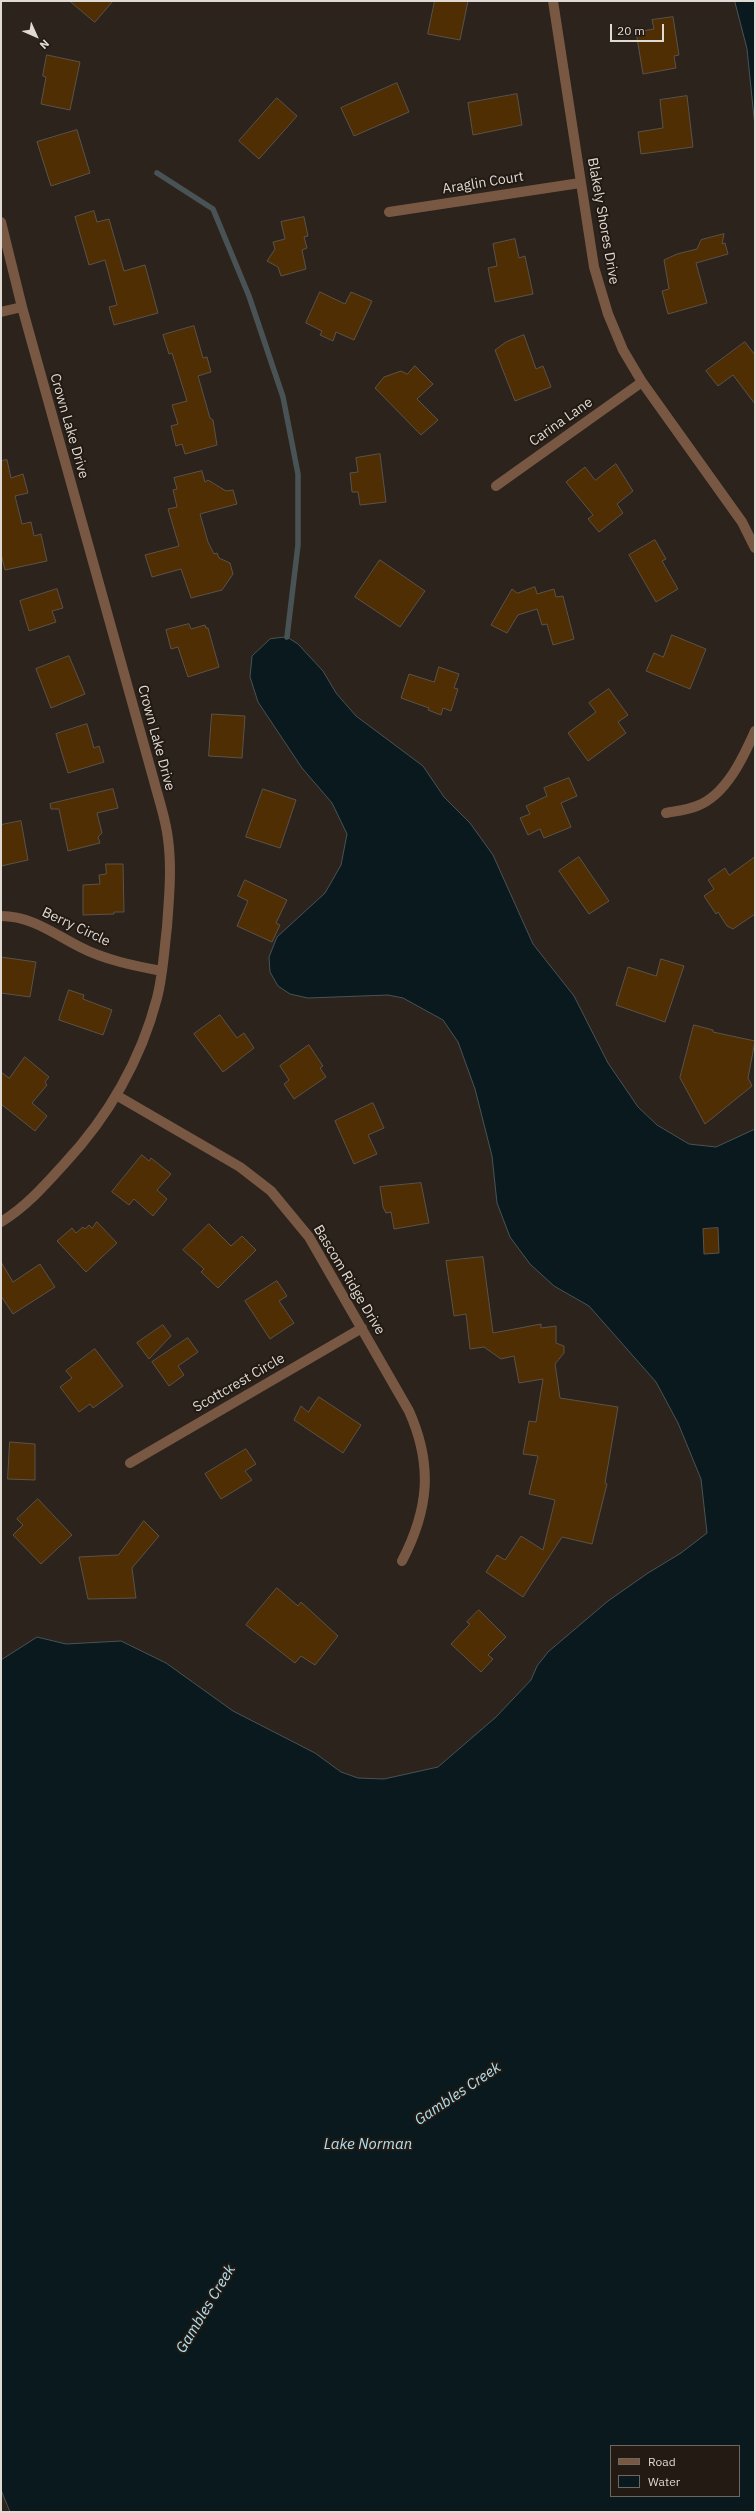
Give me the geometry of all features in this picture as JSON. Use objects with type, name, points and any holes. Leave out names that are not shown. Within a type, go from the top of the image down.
[{"type":"street","name":"Blakely Shores Drive","points":[[553,1],[594,267],[608,314],[623,350],[642,382],[742,522],[755,548]]},
{"type":"street","name":"Araglin Court","points":[[389,212],[580,183]]},
{"type":"street","name":"Crown Lake Drive","points":[[1,222],[22,307],[152,773],[168,839],[170,891],[162,972],[148,1028],[116,1094],[78,1150],[45,1186],[1,1222]]},
{"type":"street","points":[[1,312],[22,307]]},
{"type":"street","name":"Carina Lane","points":[[496,486],[642,382]]},
{"type":"street","points":[[666,813],[696,806],[715,795],[738,764],[755,732]]},
{"type":"street","name":"Berry Circle","points":[[1,916],[31,921],[80,948],[106,958],[162,972]]},
{"type":"street","name":"Bascom Ridge Drive","points":[[116,1094],[240,1167],[271,1192],[309,1237],[409,1411],[418,1431],[426,1471],[425,1496],[420,1521],[402,1561]]},
{"type":"street","name":"Scottcrest Circle","points":[[130,1463],[362,1328]]},
{"type":"water","points":[[735,1],[755,1],[755,127],[747,49]]},
{"type":"water","name":"Lake Norman","points":[[287,637],[298,644],[323,671],[336,693],[356,716],[423,766],[444,797],[470,823],[493,855],[533,944],[574,996],[608,1063],[638,1107],[657,1125],[689,1144],[716,1147],[755,1129],[755,2512],[10,2512],[1,2490],[1,1660],[37,1637],[66,1644],[121,1641],[166,1663],[233,1711],[315,1753],[341,1772],[358,1778],[384,1779],[438,1767],[496,1717],[531,1680],[537,1666],[548,1652],[608,1601],[648,1573],[681,1553],[707,1533],[701,1479],[678,1423],[656,1382],[589,1306],[554,1286],[530,1264],[510,1237],[497,1203],[492,1156],[475,1089],[458,1042],[443,1020],[403,998],[388,995],[308,998],[290,994],[278,986],[270,972],[269,957],[277,937],[325,893],[341,865],[347,834],[332,803],[302,768],[258,702],[250,677],[252,656],[270,639]]},
{"type":"building","points":[[70,1],[113,1],[95,22]]},
{"type":"building","points":[[435,1],[468,1],[460,40],[428,34]]},
{"type":"building","points":[[673,17],[679,55],[674,56],[676,68],[643,74],[636,32],[654,29],[652,20]]},
{"type":"building","points":[[47,55],[80,62],[70,110],[41,104],[46,77],[43,76]]},
{"type":"building","points":[[397,83],[409,112],[354,136],[341,108]]},
{"type":"building","points":[[517,94],[522,125],[473,135],[468,103]]},
{"type":"building","points":[[687,96],[693,147],[641,154],[638,132],[663,128],[660,100]]},
{"type":"building","points":[[277,98],[297,116],[259,159],[239,141]]},
{"type":"building","points":[[77,130],[90,173],[51,186],[37,142]]},
{"type":"building","points":[[94,211],[97,222],[109,219],[124,271],[145,265],[158,313],[114,325],[109,307],[117,305],[105,260],[89,265],[75,217]]},
{"type":"building","points":[[304,217],[308,236],[304,237],[307,248],[302,250],[306,269],[281,276],[278,267],[267,261],[275,249],[273,242],[285,239],[281,222]]},
{"type":"building","points":[[724,234],[722,244],[725,243],[728,254],[696,263],[707,303],[668,314],[662,291],[669,289],[664,260],[677,254],[697,249],[701,240]]},
{"type":"building","points":[[515,239],[519,258],[525,256],[533,294],[495,302],[488,268],[497,266],[493,244]]},
{"type":"building","points":[[320,292],[345,304],[351,292],[372,301],[354,340],[336,332],[333,341],[320,335],[322,331],[306,323]]},
{"type":"building","points":[[194,326],[203,358],[207,357],[211,372],[198,376],[210,418],[213,420],[217,445],[185,454],[182,444],[176,446],[171,426],[178,424],[172,405],[187,401],[172,353],[169,354],[163,335]]},
{"type":"building","points":[[524,335],[536,369],[543,366],[551,387],[515,401],[495,350],[506,342]]},
{"type":"building","points":[[745,342],[755,355],[755,404],[733,375],[718,386],[706,371]]},
{"type":"building","points":[[415,366],[433,384],[417,399],[438,420],[421,435],[375,388],[384,377],[401,371],[407,374]]},
{"type":"building","points":[[380,454],[386,502],[360,505],[358,492],[352,492],[350,473],[358,472],[356,458]]},
{"type":"building","points":[[7,460],[11,478],[23,474],[28,493],[15,496],[22,524],[31,522],[34,536],[41,534],[47,561],[5,570],[1,554],[1,461]]},
{"type":"building","points":[[616,464],[633,491],[617,504],[623,513],[599,532],[588,519],[593,515],[566,482],[585,467],[595,480]]},
{"type":"building","points":[[202,471],[205,482],[208,480],[226,491],[233,490],[237,504],[200,514],[208,542],[214,554],[217,553],[219,558],[230,563],[233,574],[222,590],[191,598],[181,569],[152,577],[145,555],[179,546],[168,509],[177,507],[173,490],[177,489],[174,478]]},
{"type":"building","points":[[655,540],[666,559],[662,561],[678,589],[656,602],[629,555]]},
{"type":"building","points":[[380,560],[425,591],[400,627],[355,597]]},
{"type":"building","points":[[535,587],[537,594],[554,589],[556,597],[563,596],[574,639],[553,645],[547,624],[542,625],[537,609],[518,615],[507,633],[491,625],[512,589],[517,593]]},
{"type":"building","points":[[57,589],[63,608],[52,611],[56,622],[29,631],[20,601]]},
{"type":"building","points":[[189,624],[191,629],[205,625],[206,628],[208,628],[219,667],[188,677],[178,647],[171,649],[166,630]]},
{"type":"building","points":[[672,635],[706,649],[690,689],[646,671],[654,653],[663,657]]},
{"type":"building","points":[[69,656],[85,694],[51,708],[36,669]]},
{"type":"building","points":[[439,667],[459,674],[454,688],[458,689],[451,711],[443,708],[441,715],[428,710],[429,708],[401,698],[409,674],[434,682]]},
{"type":"building","points":[[609,689],[628,715],[618,722],[626,733],[588,761],[568,733],[596,712],[589,703]]},
{"type":"building","points":[[212,714],[245,716],[242,758],[209,756]]},
{"type":"building","points":[[87,724],[94,748],[99,746],[104,762],[68,773],[56,734]]},
{"type":"building","points":[[569,778],[577,796],[561,803],[571,827],[544,838],[540,829],[528,835],[520,818],[530,814],[526,806],[547,796],[544,788]]},
{"type":"building","points":[[113,789],[118,808],[97,813],[102,833],[98,837],[100,843],[68,851],[59,809],[51,809],[50,804]]},
{"type":"building","points":[[263,789],[296,800],[280,848],[246,837]]},
{"type":"building","points":[[21,821],[28,860],[1,866],[1,825]]},
{"type":"building","points":[[579,857],[609,901],[589,914],[559,871]]},
{"type":"building","points":[[755,857],[755,914],[733,929],[727,926],[718,912],[716,914],[704,896],[714,889],[708,880],[725,868],[729,875]]},
{"type":"building","points":[[106,864],[123,864],[124,912],[114,912],[114,914],[83,915],[83,885],[100,884],[99,875],[106,874]]},
{"type":"building","points":[[245,880],[287,900],[276,923],[280,925],[272,942],[237,926],[248,901],[238,896]]},
{"type":"building","points":[[1,957],[36,962],[30,997],[1,993]]},
{"type":"building","points":[[661,959],[684,966],[665,1022],[616,1005],[628,967],[656,976]]},
{"type":"building","points":[[69,990],[84,995],[83,999],[112,1010],[103,1035],[59,1020]]},
{"type":"building","points":[[220,1015],[237,1038],[244,1033],[254,1048],[223,1072],[194,1034]]},
{"type":"building","points":[[694,1025],[713,1030],[713,1032],[755,1041],[748,1078],[752,1086],[705,1124],[680,1078]]},
{"type":"building","points":[[309,1045],[323,1066],[320,1068],[326,1077],[294,1099],[284,1084],[289,1080],[280,1066]]},
{"type":"building","points":[[25,1057],[49,1077],[45,1082],[47,1085],[32,1103],[47,1116],[35,1131],[1,1104],[1,1072],[9,1078]]},
{"type":"building","points":[[373,1103],[384,1128],[368,1135],[377,1154],[354,1164],[335,1121]]},
{"type":"building","points":[[142,1155],[149,1161],[151,1158],[171,1174],[157,1190],[167,1199],[153,1216],[134,1199],[129,1205],[112,1192]]},
{"type":"building","points":[[421,1183],[429,1223],[394,1229],[391,1212],[386,1213],[383,1207],[380,1187]]},
{"type":"building","points":[[97,1222],[117,1243],[86,1272],[57,1241],[72,1228],[76,1233],[83,1227],[85,1229],[89,1225],[92,1228]]},
{"type":"building","points":[[209,1224],[231,1246],[242,1236],[256,1250],[218,1288],[201,1272],[204,1269],[183,1250]]},
{"type":"building","points":[[718,1228],[719,1253],[704,1254],[703,1229]]},
{"type":"building","points":[[483,1257],[493,1333],[541,1324],[541,1328],[556,1326],[556,1343],[564,1346],[564,1353],[555,1364],[560,1398],[618,1407],[605,1483],[607,1484],[592,1544],[562,1537],[523,1597],[486,1572],[497,1555],[505,1560],[521,1536],[543,1550],[555,1500],[529,1494],[538,1456],[523,1454],[529,1421],[536,1422],[543,1379],[519,1383],[514,1356],[501,1359],[484,1347],[470,1349],[466,1314],[454,1316],[446,1261]]},
{"type":"building","points":[[1,1262],[13,1282],[40,1264],[55,1287],[13,1314],[1,1296]]},
{"type":"building","points":[[277,1281],[287,1296],[279,1301],[294,1323],[270,1339],[245,1301]]},
{"type":"building","points":[[163,1325],[171,1336],[149,1359],[137,1343]]},
{"type":"building","points":[[188,1338],[198,1352],[178,1366],[184,1375],[169,1386],[152,1362]]},
{"type":"building","points":[[95,1349],[123,1386],[93,1408],[90,1404],[79,1412],[60,1387],[72,1378],[66,1371]]},
{"type":"building","points":[[319,1397],[361,1425],[343,1453],[294,1420],[301,1406],[308,1412]]},
{"type":"building","points":[[10,1442],[35,1444],[35,1480],[8,1479]]},
{"type":"building","points":[[246,1449],[256,1464],[245,1471],[252,1480],[221,1499],[205,1474]]},
{"type":"building","points":[[38,1499],[72,1535],[41,1564],[13,1535],[23,1525],[17,1519]]},
{"type":"building","points":[[144,1521],[159,1536],[132,1568],[136,1598],[88,1599],[79,1557],[118,1555]]},
{"type":"building","points":[[277,1588],[298,1606],[301,1602],[338,1636],[315,1665],[301,1656],[295,1663],[246,1625]]},
{"type":"building","points":[[479,1610],[506,1637],[488,1655],[493,1659],[481,1672],[451,1644],[470,1624],[467,1622]]},
{"type":"waterway","points":[[157,173],[213,209],[249,296],[283,397],[298,474],[298,545],[287,637]]},
{"type":"water label","name":"Gambles Creek","points":[[458,2094]]},
{"type":"water label","name":"Gambles Creek","points":[[206,2309]]}]
